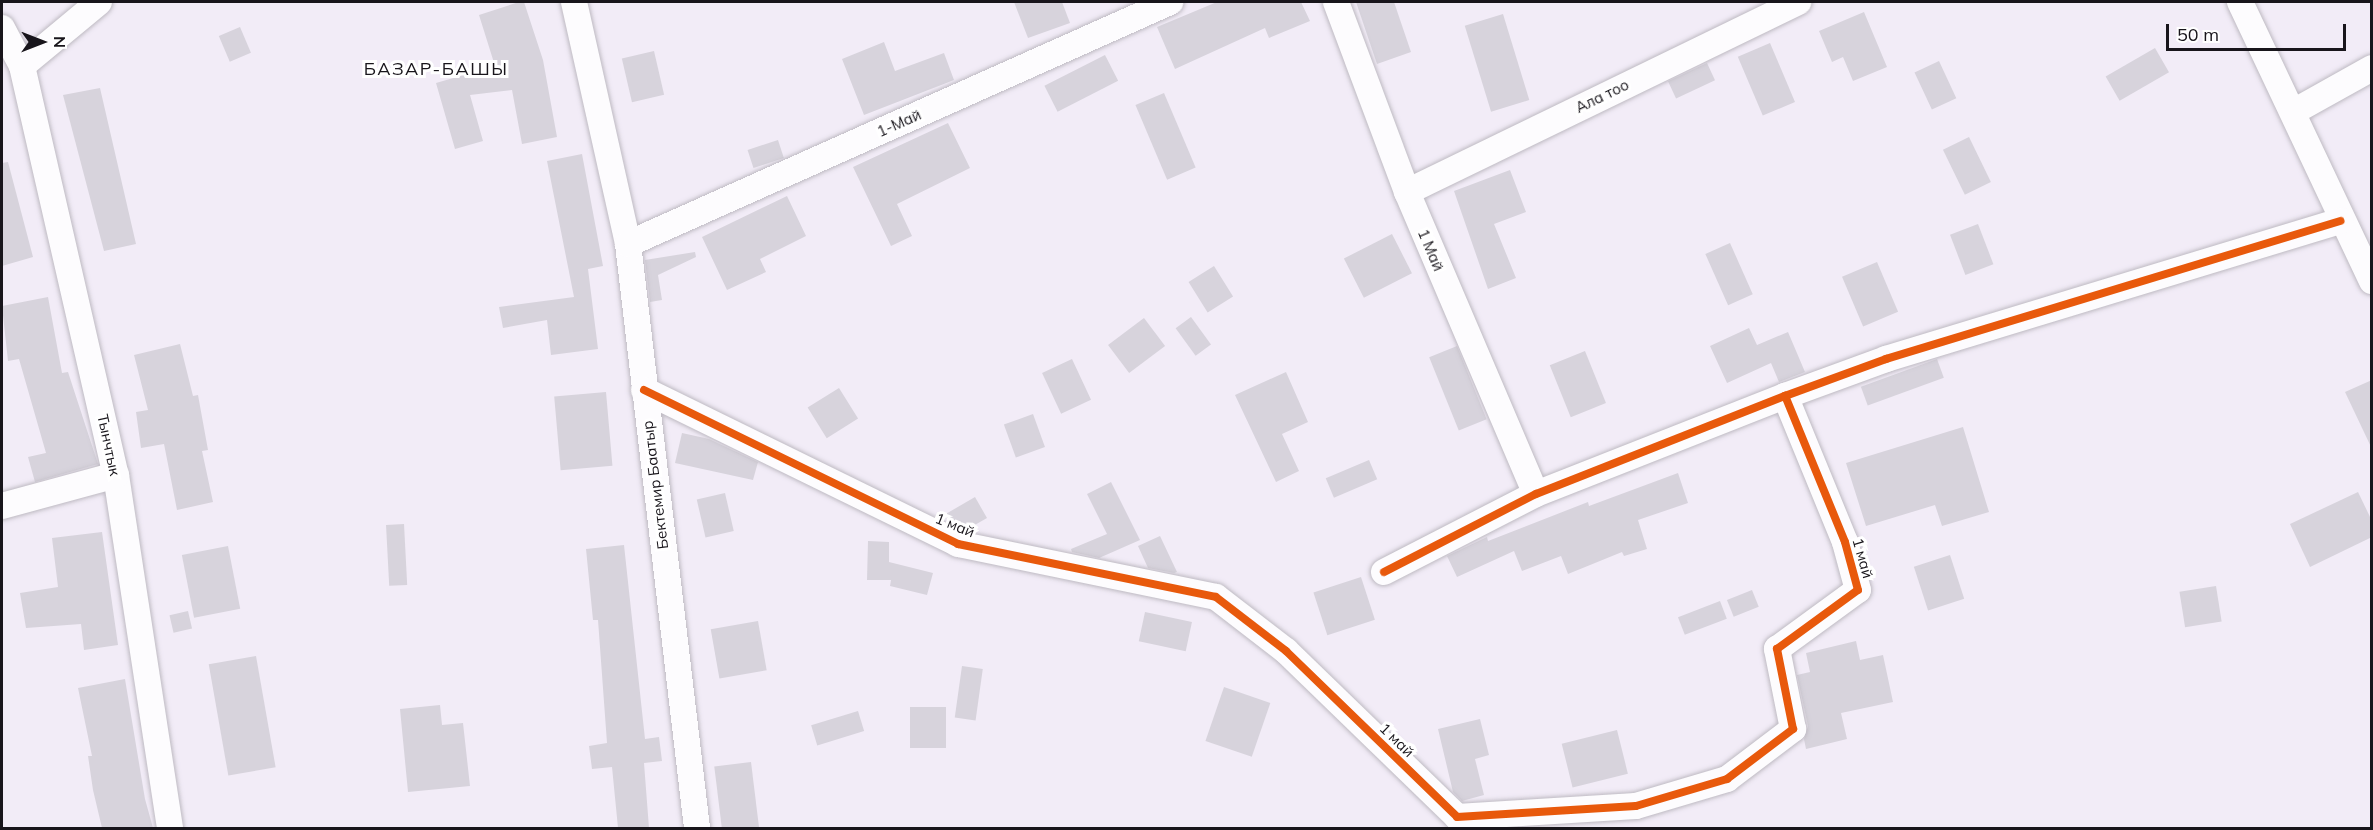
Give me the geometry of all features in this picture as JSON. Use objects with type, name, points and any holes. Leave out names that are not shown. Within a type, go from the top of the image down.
[{"type":"street","points":[[22,66],[99,2]]},
{"type":"street","name":"Бектемир Баатыр","points":[[574,2],[628,244],[697,828]]},
{"type":"street","name":"1-Май","points":[[628,244],[1170,2]]},
{"type":"street","name":"1 Май","points":[[1336,2],[1407,192],[1536,494]]},
{"type":"street","name":"Ала тоо","points":[[1407,192],[1798,2]]},
{"type":"street","points":[[2240,2],[2295,111],[2340,221],[2372,281]]},
{"type":"street","name":"Тынчтык","points":[[2,28],[22,66],[116,475],[170,828]]},
{"type":"street","points":[[2295,111],[2372,68]]},
{"type":"street","points":[[1384,572],[1536,494],[1785,396],[1898,356],[2340,221]]},
{"type":"street","name":"1 май","points":[[644,390],[958,544],[1216,597],[1286,651],[1457,823],[1636,806],[1727,779],[1793,729],[1777,649],[1858,590],[1845,542],[1785,396]]},
{"type":"street","points":[[2,506],[116,475]]},
{"type":"building","points":[[524,2],[543,60],[557,137],[522,144],[512,90],[470,95],[483,141],[455,149],[436,83],[495,66],[479,15]]},
{"type":"building","points":[[1014,2],[1062,2],[1070,23],[1028,38]]},
{"type":"building","points":[[1217,2],[1301,2],[1310,21],[1269,38],[1265,28],[1175,69],[1157,27]]},
{"type":"building","points":[[1356,2],[1394,2],[1411,52],[1377,64]]},
{"type":"building","points":[[1864,12],[1887,67],[1853,81],[1843,57],[1832,62],[1819,31]]},
{"type":"building","points":[[1503,14],[1529,100],[1491,112],[1465,26]]},
{"type":"building","points":[[240,27],[251,53],[230,62],[219,36]]},
{"type":"building","points":[[884,42],[895,71],[944,53],[954,80],[864,115],[842,59]]},
{"type":"building","points":[[1770,43],[1795,102],[1763,116],[1738,57]]},
{"type":"building","points":[[2155,48],[2169,72],[2120,101],[2106,76]]},
{"type":"building","points":[[654,51],[664,95],[632,102],[622,58]]},
{"type":"building","points":[[1105,55],[1118,81],[1058,112],[1044,86]]},
{"type":"building","points":[[1939,61],[1956,98],[1932,110],[1915,72]]},
{"type":"building","points":[[1707,63],[1715,80],[1676,98],[1668,81]]},
{"type":"building","points":[[100,88],[136,244],[104,251],[63,95]]},
{"type":"building","points":[[1164,93],[1196,168],[1167,180],[1135,105]]},
{"type":"building","points":[[948,123],[970,168],[897,204],[912,236],[891,246],[853,167]]},
{"type":"building","points":[[1969,137],[1991,182],[1965,195],[1943,150]]},
{"type":"building","points":[[778,140],[784,158],[753,168],[748,150]]},
{"type":"building","points":[[582,154],[603,266],[588,269],[598,349],[551,355],[547,320],[503,328],[499,307],[574,297],[547,161]]},
{"type":"building","points":[[8,162],[33,257],[2,266],[2,163]]},
{"type":"building","points":[[1510,170],[1526,212],[1494,224],[1516,278],[1488,289],[1454,191]]},
{"type":"building","points":[[787,196],[806,236],[760,259],[766,272],[727,290],[702,237]]},
{"type":"building","points":[[1978,224],[1993,264],[1965,275],[1950,235]]},
{"type":"building","points":[[1392,234],[1412,273],[1364,298],[1344,259]]},
{"type":"building","points":[[1730,243],[1753,294],[1728,305],[1705,254]]},
{"type":"building","points":[[695,252],[696,257],[658,275],[662,300],[650,302],[645,260]]},
{"type":"building","points":[[1877,262],[1898,312],[1863,327],[1842,277]]},
{"type":"building","points":[[1214,266],[1233,297],[1208,312],[1189,282]]},
{"type":"building","points":[[48,297],[62,373],[68,372],[98,464],[35,482],[28,457],[46,453],[19,359],[8,361],[2,306]]},
{"type":"building","points":[[1191,317],[1211,345],[1196,356],[1176,328]]},
{"type":"building","points":[[1144,318],[1165,346],[1129,373],[1108,345]]},
{"type":"building","points":[[1749,328],[1757,345],[1788,332],[1805,372],[1779,382],[1771,363],[1727,383],[1710,346]]},
{"type":"building","points":[[180,344],[193,396],[198,395],[208,450],[202,451],[213,502],[177,510],[164,444],[141,448],[136,412],[148,410],[134,355]]},
{"type":"building","points":[[1457,346],[1487,419],[1459,430],[1429,357]]},
{"type":"building","points":[[1585,351],[1606,403],[1571,417],[1550,365]]},
{"type":"building","points":[[1072,359],[1091,400],[1061,414],[1042,373]]},
{"type":"building","points":[[1937,359],[1944,378],[1868,405],[1861,387]]},
{"type":"building","points":[[1286,372],[1308,422],[1282,434],[1299,471],[1276,482],[1235,395]]},
{"type":"building","points":[[2372,380],[2372,449],[2345,392]]},
{"type":"building","points":[[839,388],[858,419],[827,438],[808,408]]},
{"type":"building","points":[[606,392],[612,466],[561,470],[554,397]]},
{"type":"building","points":[[1033,414],[1045,447],[1016,457],[1004,425]]},
{"type":"building","points":[[1963,427],[1989,512],[1942,526],[1935,505],[1866,526],[1846,463]]},
{"type":"building","points":[[682,433],[709,439],[758,462],[753,480],[675,463]]},
{"type":"building","points":[[1369,460],[1377,479],[1334,498],[1326,478]]},
{"type":"building","points":[[1678,473],[1688,503],[1638,520],[1647,549],[1624,556],[1622,552],[1568,574],[1561,556],[1522,571],[1514,551],[1457,577],[1447,556],[1487,537],[1488,541],[1588,502],[1589,506]]},
{"type":"building","points":[[1111,482],[1140,540],[1099,558],[1072,552],[1071,549],[1107,534],[1087,494]]},
{"type":"building","points":[[2358,492],[2372,521],[2372,537],[2310,567],[2290,524]]},
{"type":"building","points":[[725,493],[734,531],[706,538],[697,500]]},
{"type":"building","points":[[975,497],[987,518],[966,530],[949,523],[944,515]]},
{"type":"building","points":[[404,524],[407,585],[389,586],[386,525]]},
{"type":"building","points":[[102,532],[118,645],[84,650],[81,624],[26,628],[20,593],[58,587],[52,538]]},
{"type":"building","points":[[1160,536],[1177,572],[1148,568],[1138,546]]},
{"type":"building","points":[[868,541],[889,542],[889,562],[933,573],[927,595],[890,586],[891,580],[867,580]]},
{"type":"building","points":[[624,545],[645,739],[659,737],[662,761],[644,763],[649,828],[618,828],[612,767],[592,769],[589,746],[607,743],[598,620],[593,620],[586,549]]},
{"type":"building","points":[[228,546],[240,609],[194,618],[182,555]]},
{"type":"building","points":[[1950,555],[1964,599],[1928,610],[1914,567]]},
{"type":"building","points":[[1361,577],[1375,620],[1327,635],[1313,592]]},
{"type":"building","points":[[2216,586],[2222,622],[2185,627],[2179,592]]},
{"type":"building","points":[[1752,590],[1759,607],[1734,617],[1727,600]]},
{"type":"building","points":[[1720,601],[1727,619],[1685,635],[1678,617]]},
{"type":"building","points":[[188,611],[192,629],[174,633],[169,615]]},
{"type":"building","points":[[1145,612],[1192,622],[1186,651],[1139,641]]},
{"type":"building","points":[[758,621],[767,670],[719,679],[711,629]]},
{"type":"building","points":[[1856,641],[1860,660],[1883,655],[1893,702],[1841,713],[1847,739],[1806,749],[1804,739],[1808,726],[1797,675],[1810,672],[1806,653]]},
{"type":"building","points":[[256,656],[276,767],[228,776],[209,664]]},
{"type":"building","points":[[962,666],[983,669],[976,720],[955,717]]},
{"type":"building","points":[[125,679],[145,799],[153,828],[102,828],[93,790],[88,756],[92,756],[78,688]]},
{"type":"building","points":[[1224,687],[1270,703],[1252,757],[1205,741]]},
{"type":"building","points":[[440,705],[442,725],[463,723],[470,786],[408,792],[400,709]]},
{"type":"building","points":[[910,707],[946,707],[946,748],[910,748]]},
{"type":"building","points":[[858,711],[864,731],[817,745],[811,725]]},
{"type":"building","points":[[1480,719],[1489,755],[1475,759],[1484,795],[1462,801],[1453,792],[1438,729]]},
{"type":"building","points":[[1617,730],[1628,774],[1573,787],[1562,744]]},
{"type":"building","points":[[751,762],[759,828],[722,828],[714,767]]},
{"type":"cycle path","points":[[1384,572],[1536,494],[1785,396],[1886,359],[2340,221]]},
{"type":"cycle path","points":[[644,390],[958,544],[1216,597],[1286,651],[1457,817],[1636,806],[1727,779],[1793,729],[1777,649],[1858,590],[1845,542],[1785,396]]},
{"type":"district","name":"БАЗАР-БАШЫ","points":[[436,69]]}]
